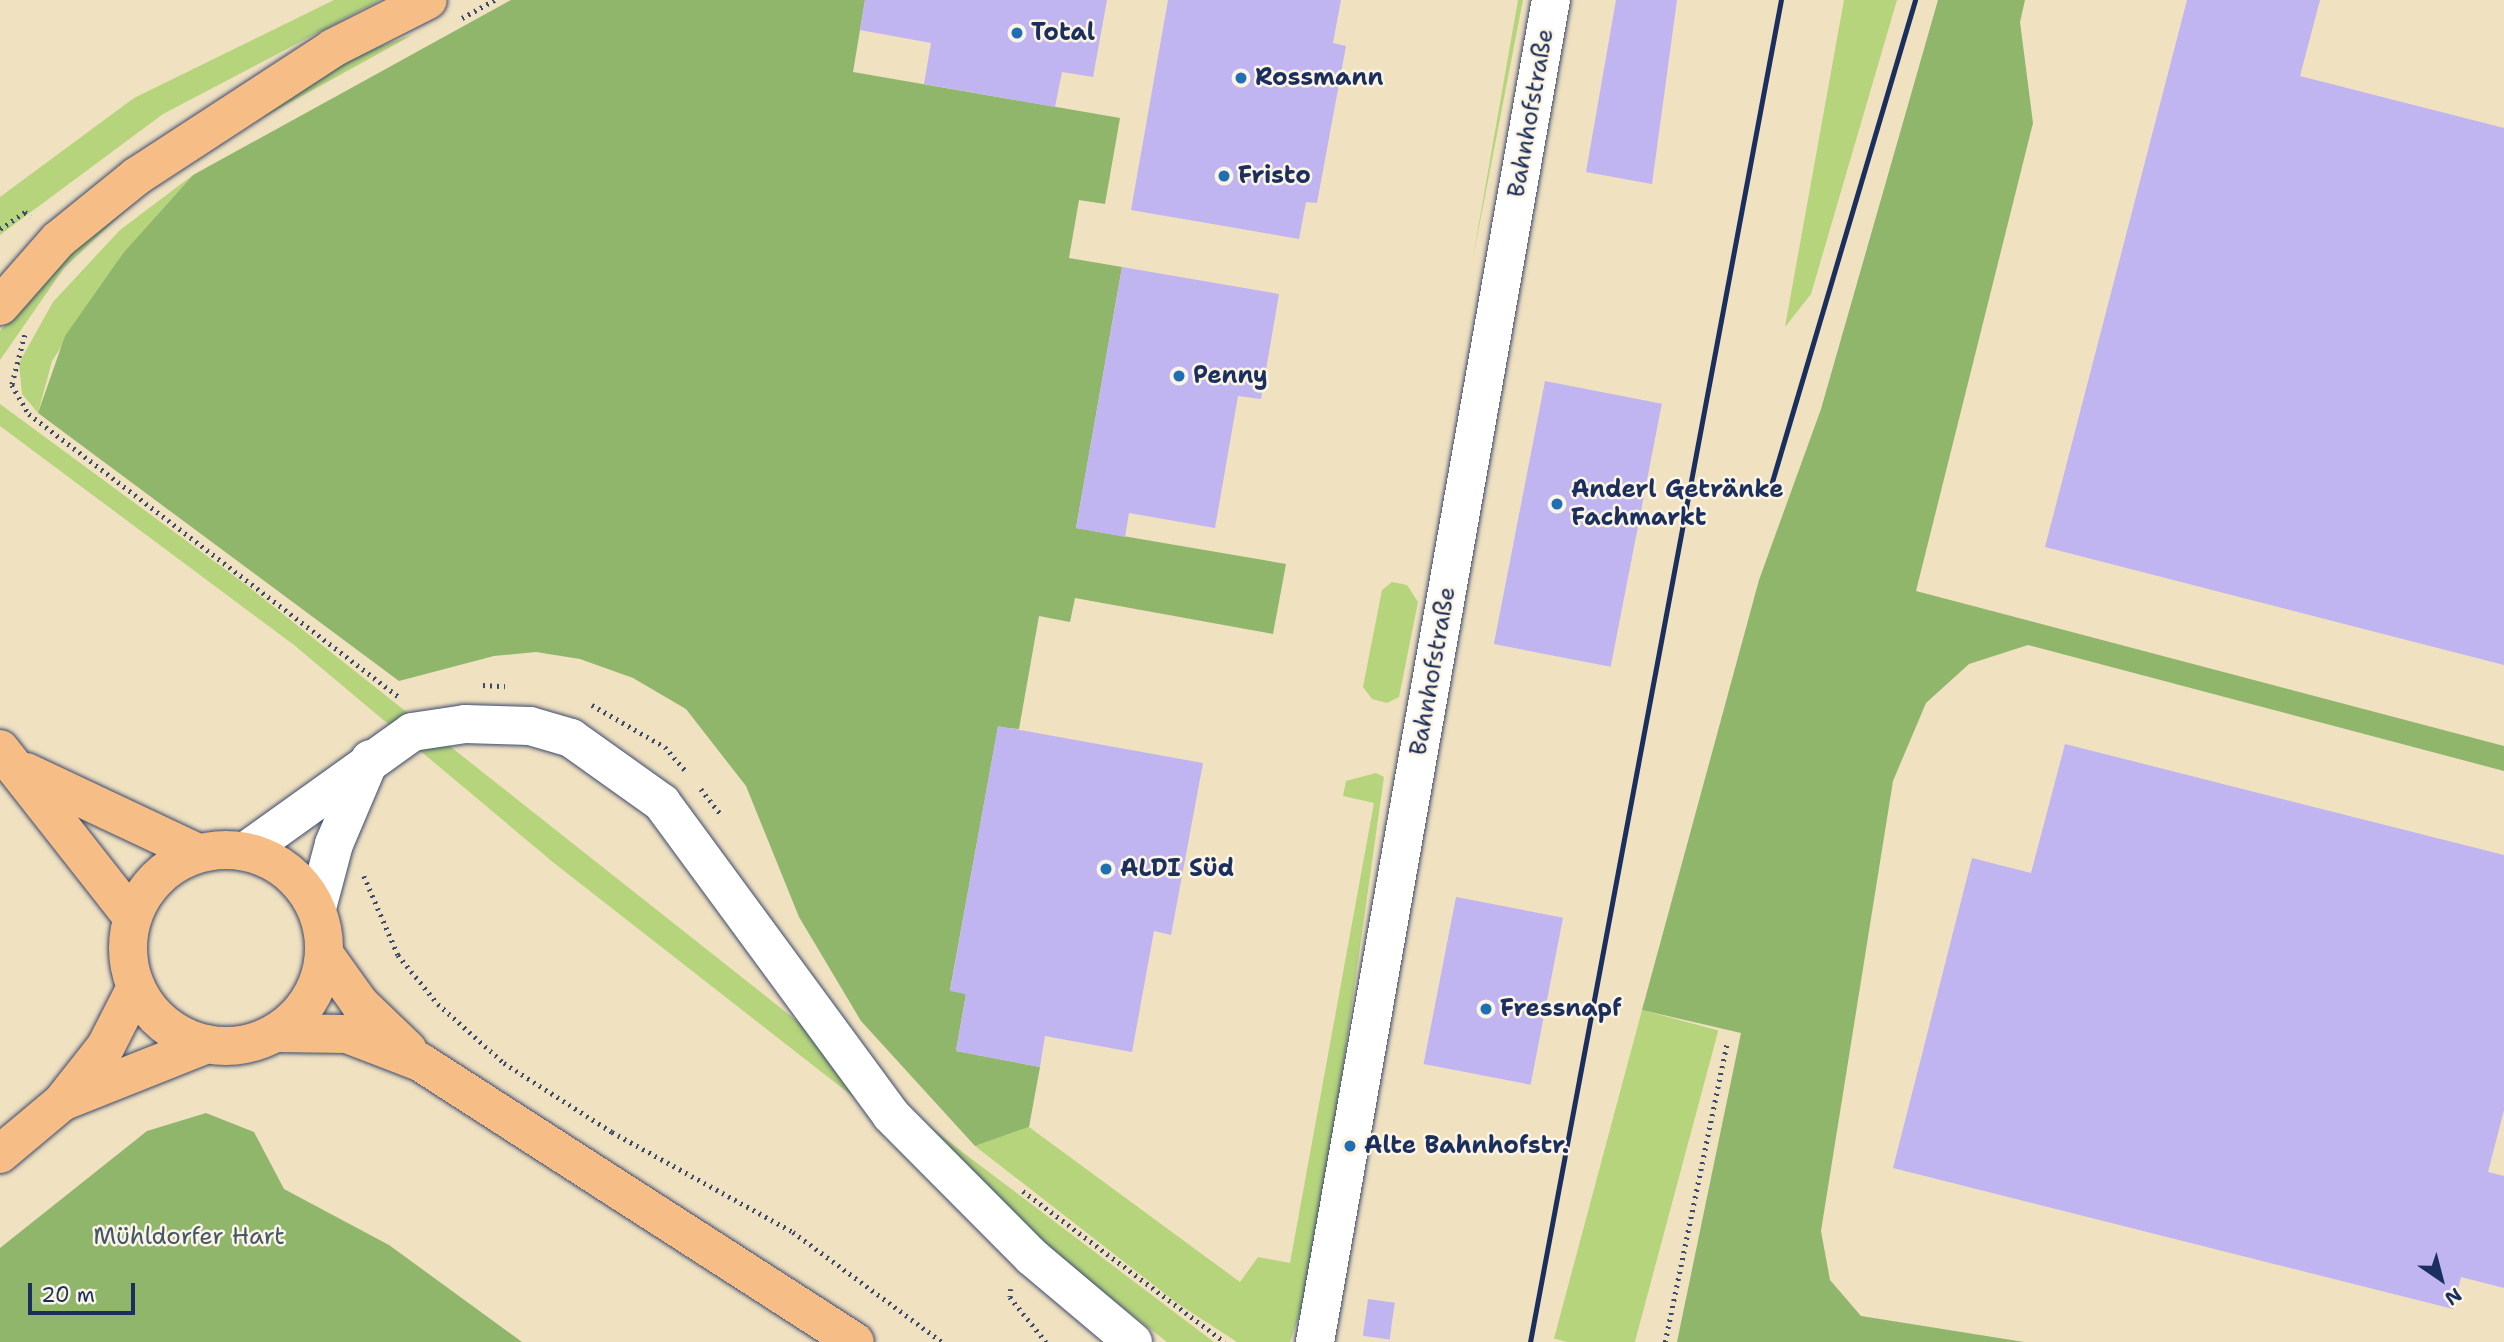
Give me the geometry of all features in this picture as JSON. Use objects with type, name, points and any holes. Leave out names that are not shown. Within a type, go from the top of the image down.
[{"type":"main road","points":[[15,316],[58,240],[137,176],[333,48],[428,0]]},
{"type":"main road","points":[[11,759],[198,853]]},
{"type":"main road","points":[[11,759],[132,917]]},
{"type":"main road","points":[[207,1044],[164,1025],[136,987],[129,964],[132,917],[157,877],[198,853],[246,851],[288,871],[317,908],[325,955],[360,1004],[420,1062],[855,1342]]},
{"type":"main road","points":[[62,1102],[207,1044],[254,1042],[276,1033],[310,1000],[325,955]]},
{"type":"main road","points":[[0,1154],[62,1102],[106,1046],[136,987]]},
{"type":"main road","points":[[276,1033],[347,1034],[420,1062]]},
{"type":"street","name":"Bahnhofstraße","points":[[1315,1342],[1551,0]]},
{"type":"street","points":[[246,851],[371,757],[412,732],[465,724],[530,726],[571,738],[617,766],[662,803],[709,862],[790,985],[891,1115],[1031,1257],[1133,1342]]},
{"type":"street","points":[[317,908],[334,844],[371,757]]},
{"type":"path","points":[[15,316],[12,385],[29,414],[408,704],[396,711]]},
{"type":"path","points":[[469,689],[494,683],[519,688]]},
{"type":"path","points":[[582,702],[607,708],[665,747],[690,775]]},
{"type":"path","points":[[698,785],[727,828]]},
{"type":"path","points":[[334,844],[363,873],[398,956],[438,1004],[504,1063],[612,1132],[793,1232],[942,1342]]},
{"type":"path","points":[[1665,1342],[1727,1043]]},
{"type":"path","points":[[1010,1181],[1225,1342]]},
{"type":"green space","points":[[334,0],[380,0],[163,114],[0,235],[0,197],[134,98]]},
{"type":"green space","points":[[511,0],[865,0],[853,72],[1120,118],[1105,204],[1079,200],[1069,258],[1122,267],[1076,528],[1286,564],[1273,634],[1075,598],[1070,622],[1039,616],[1019,729],[998,727],[950,990],[966,994],[956,1051],[1040,1067],[1029,1127],[975,1146],[861,1021],[799,917],[746,786],[686,709],[633,678],[580,659],[536,652],[494,656],[399,681],[38,413],[65,336],[124,252],[193,175]]},
{"type":"green space","points":[[1518,0],[1523,0],[1472,263]]},
{"type":"green space","points":[[1844,0],[1897,0],[1811,294],[1785,327]]},
{"type":"green space","points":[[1938,0],[2025,0],[2020,22],[2033,123],[1916,591],[2504,746],[2504,771],[2028,645],[1969,664],[1926,703],[1893,781],[1821,1231],[1830,1280],[1861,1316],[2024,1342],[1677,1342],[1741,1033],[1642,1010],[1759,580],[1821,409]]},
{"type":"green space","points":[[414,34],[246,127],[142,195],[64,268],[0,360],[0,331],[101,215],[325,67]]},
{"type":"green space","points":[[193,175],[124,252],[52,361],[38,413],[22,394],[19,363],[53,302],[120,230]]},
{"type":"green space","points":[[0,404],[245,584],[965,1154],[1214,1342],[1167,1342],[554,863],[294,645],[0,426]]},
{"type":"green space","points":[[1392,582],[1407,585],[1418,602],[1399,697],[1387,703],[1372,699],[1363,687],[1382,590]]},
{"type":"green space","points":[[1376,773],[1384,777],[1314,1273],[1290,1342],[1237,1342],[1177,1303],[975,1146],[1029,1127],[1240,1282],[1258,1257],[1290,1263],[1374,803],[1343,796],[1346,781]]},
{"type":"green space","points":[[1642,1010],[1718,1030],[1635,1342],[1567,1342],[1554,1338]]},
{"type":"green space","name":"Mühldorfer Hart","points":[[206,1113],[254,1132],[284,1189],[389,1245],[522,1342],[0,1342],[0,1248],[147,1131]]},
{"type":"building","points":[[865,0],[1107,0],[1093,77],[1062,72],[1055,107],[924,84],[931,43],[860,30]]},
{"type":"building","points":[[1168,0],[1341,0],[1333,43],[1346,46],[1317,203],[1306,202],[1299,239],[1131,210]]},
{"type":"building","points":[[1616,0],[1677,0],[1652,184],[1586,172]]},
{"type":"building","points":[[2187,0],[2320,0],[2300,76],[2504,128],[2504,665],[2045,547]]},
{"type":"building","points":[[1122,267],[1279,294],[1261,399],[1238,396],[1215,528],[1129,513],[1125,537],[1076,528]]},
{"type":"building","points":[[1545,381],[1662,404],[1611,667],[1494,644]]},
{"type":"building","name":"ALDI Süd","points":[[998,726],[1203,763],[1171,935],[1154,931],[1132,1052],[1045,1036],[1040,1067],[956,1051],[966,994],[950,991]]},
{"type":"building","points":[[2065,744],[2504,855],[2504,1110],[2488,1172],[2504,1176],[2504,1288],[2461,1277],[2453,1309],[1893,1168],[1972,858],[2031,873]]},
{"type":"building","points":[[1456,897],[1563,918],[1531,1085],[1424,1064]]},
{"type":"building","points":[[1368,1299],[1395,1303],[1390,1339],[1363,1336]]},
{"type":"railway","points":[[1530,1342],[1781,0]]},
{"type":"railway","points":[[1771,485],[1915,0]]},
{"type":"place","name":"Total","points":[[1017,33]]},
{"type":"place","name":"Rossmann","points":[[1241,78]]},
{"type":"place","name":"Fristo","points":[[1224,176]]},
{"type":"place","name":"Penny","points":[[1179,376]]},
{"type":"place","name":"Anderl Getränke Fachmarkt","points":[[1557,504]]},
{"type":"place","name":"ALDI Süd","points":[[1106,869]]},
{"type":"place","name":"Fressnapf","points":[[1486,1009]]},
{"type":"place","name":"Alte Bahnhofstr.","points":[[1350,1146]]}]
